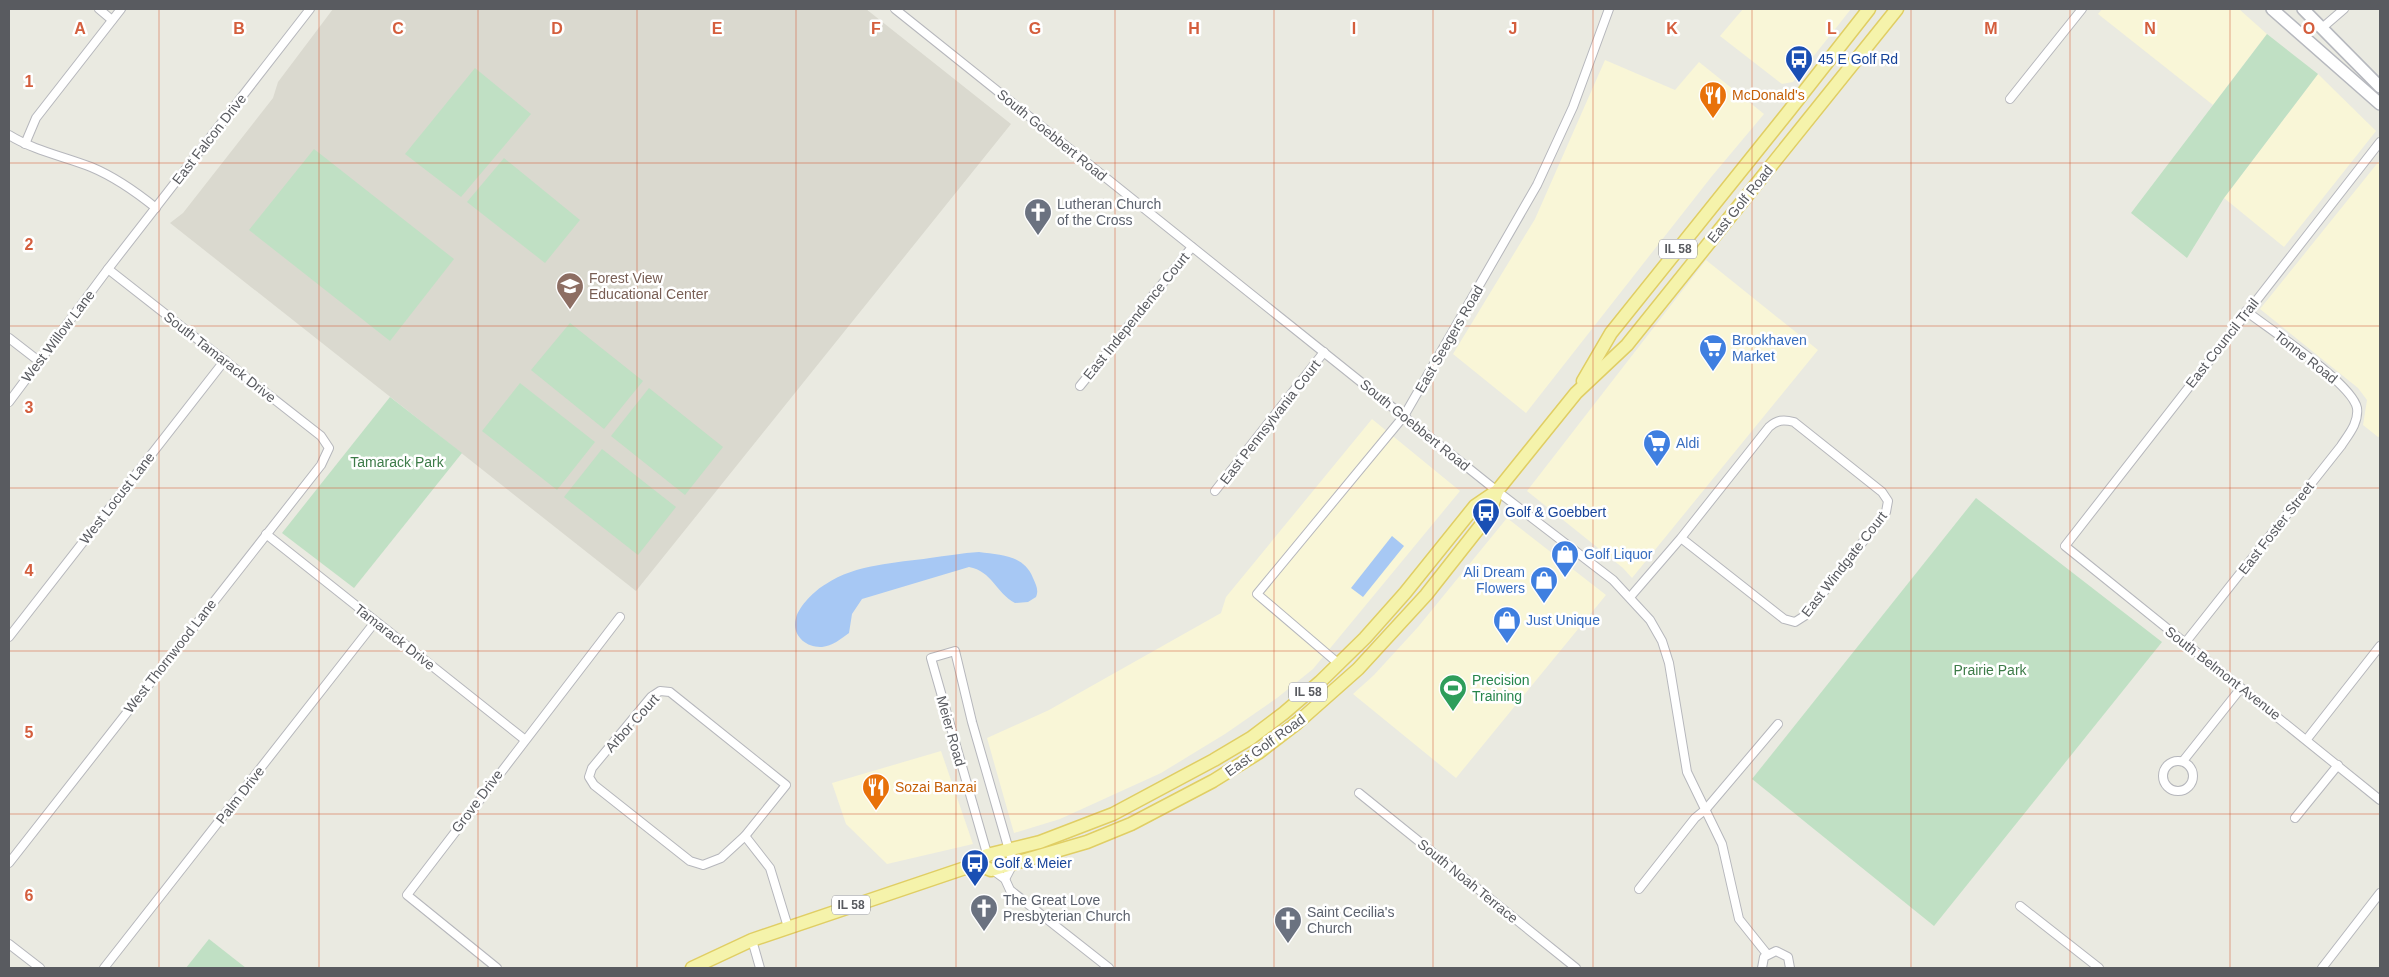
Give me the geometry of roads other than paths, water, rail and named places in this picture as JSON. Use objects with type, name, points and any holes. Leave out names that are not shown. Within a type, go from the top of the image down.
[{"type":"main road","name":"East Golf Road","points":[[1576,393],[1611,333],[1790,111],[1868,9]]},
{"type":"main road","name":"East Golf Road","points":[[788,927],[977,864],[987,856],[1040,842],[1113,814],[1180,780],[1251,738],[1284,712],[1339,664],[1405,593],[1475,506],[1497,491],[1576,393],[1627,345],[1897,9]]},
{"type":"main road","points":[[2272,9],[2380,104]]},
{"type":"main road","points":[[2303,9],[2380,87]]},
{"type":"main road","name":"East Golf Road","points":[[991,870],[1087,842],[1174,802],[1250,758],[1297,723],[1358,669],[1426,595],[1489,516],[1497,491]]},
{"type":"main road","points":[[977,864],[991,870]]},
{"type":"main road","name":"IL 58","points":[[692,968],[752,940],[788,927]]},
{"type":"street","points":[[98,9],[112,20]]},
{"type":"street","points":[[25,144],[36,118],[121,9]]},
{"type":"street","name":"East Falcon Drive","points":[[108,269],[310,9]]},
{"type":"street","name":"South Goebbert Road","points":[[895,9],[1631,596],[1650,620],[1662,641],[1672,678],[1686,772],[1722,844],[1739,919],[1767,954]]},
{"type":"street","name":"East Seegers Road","points":[[1339,664],[1257,594],[1404,416],[1537,186],[1572,107],[1608,9]]},
{"type":"street","points":[[2010,99],[2082,9]]},
{"type":"street","points":[[2322,28],[2344,9]]},
{"type":"street","points":[[9,135],[25,144],[90,166],[123,182],[156,208]]},
{"type":"street","name":"East Council Trail","points":[[2065,546],[2246,311],[2380,142]]},
{"type":"street","name":"East Independence Court","points":[[1080,386],[1192,247]]},
{"type":"street","name":"South Tamarack Drive","points":[[108,269],[321,436],[329,448]]},
{"type":"street","name":"West Willow Lane","points":[[9,402],[108,269]]},
{"type":"street","name":"Tonne Road","points":[[2246,311],[2339,382],[2354,399],[2357,409]]},
{"type":"street","points":[[9,338],[40,362]]},
{"type":"street","name":"East Pennsylvania Court","points":[[1215,492],[1324,352]]},
{"type":"street","name":"West Locust Lane","points":[[9,637],[225,360]]},
{"type":"street","name":"East Foster Street","points":[[2185,643],[2341,446],[2356,421],[2357,409]]},
{"type":"street","name":"East Windgate Court","points":[[1631,596],[1681,538],[1769,427],[1776,421],[1794,422],[1882,492],[1888,501],[1886,512],[1806,615],[1796,622],[1789,622],[1784,619],[1681,538]]},
{"type":"street","name":"West Thornwood Lane","points":[[9,863],[321,464],[329,448]]},
{"type":"street","name":"Tamarack Drive","points":[[266,534],[524,739]]},
{"type":"street","name":"South Belmont Avenue","points":[[2065,546],[2307,739],[2380,800]]},
{"type":"street","name":"Grove Drive","points":[[497,968],[407,895],[524,739],[620,617]]},
{"type":"street","name":"Palm Drive","points":[[104,968],[375,622]]},
{"type":"street","points":[[2307,739],[2380,646]]},
{"type":"street","name":"Meier Road","points":[[987,856],[931,658],[955,651],[972,722],[1009,849]]},
{"type":"street","points":[[2183,761],[2192,769],[2192,782],[2184,790],[2174,791],[2164,782],[2164,770],[2171,762],[2183,761],[2241,688]]},
{"type":"street","name":"Arbor Court","points":[[660,691],[670,692],[786,785],[745,836],[721,858],[703,866],[690,861],[594,785],[589,777],[592,768],[651,697],[660,691]]},
{"type":"street","points":[[1639,889],[1695,818],[1706,809],[1778,724]]},
{"type":"street","points":[[2295,818],[2338,765]]},
{"type":"street","name":"South Noah Terrace","points":[[1359,793],[1576,968]]},
{"type":"street","points":[[745,836],[770,868],[788,927]]},
{"type":"street","points":[[1005,878],[1012,864],[1009,849]]},
{"type":"street","points":[[987,856],[991,870],[1005,878],[1010,890],[1110,968]]},
{"type":"street","points":[[2322,968],[2380,893]]},
{"type":"street","points":[[2020,906],[2099,968]]},
{"type":"street","points":[[752,940],[760,968]]},
{"type":"street","points":[[9,944],[40,968]]},
{"type":"street","points":[[1762,968],[1762,962],[1767,954],[1774,951],[1783,952],[1790,960],[1790,968]]},
{"type":"street","points":[[1562,968],[1567,961]]},
{"type":"water","points":[[1392,536],[1404,546],[1363,597],[1351,588]]},
{"type":"water","points":[[979,552],[1018,560],[1029,570],[1036,585],[1036,597],[1028,602],[1015,603],[1003,594],[983,573],[969,567],[862,599],[852,614],[849,633],[829,645],[816,647],[805,643],[798,635],[795,624],[800,608],[817,590],[838,577],[876,565]]},
{"type":"place","name":"45 E Golf Rd","points":[[1799,83]]},
{"type":"place","name":"McDonald's","points":[[1713,119]]},
{"type":"place","name":"Lutheran Church of the Cross","points":[[1038,236]]},
{"type":"place","name":"Forest View Educational Center","points":[[570,310]]},
{"type":"place","name":"Brookhaven Market","points":[[1713,372]]},
{"type":"place","name":"Aldi","points":[[1657,467]]},
{"type":"place","name":"Golf & Goebbert","points":[[1486,536]]},
{"type":"place","name":"Golf Liquor","points":[[1565,578]]},
{"type":"place","name":"Ali Dream Flowers","points":[[1544,604]]},
{"type":"place","name":"Just Unique","points":[[1507,644]]},
{"type":"place","name":"Precision Training","points":[[1453,712]]},
{"type":"place","name":"Sozai Banzai","points":[[876,811]]},
{"type":"place","name":"Golf & Meier","points":[[975,887]]},
{"type":"place","name":"The Great Love Presbyterian Church","points":[[984,932]]},
{"type":"place","name":"Saint Cecilia's Church","points":[[1288,944]]},
{"type":"park label","name":"Tamarack Park","points":[[397,462]]},
{"type":"park label","name":"Prairie Park","points":[[1990,670]]}]
